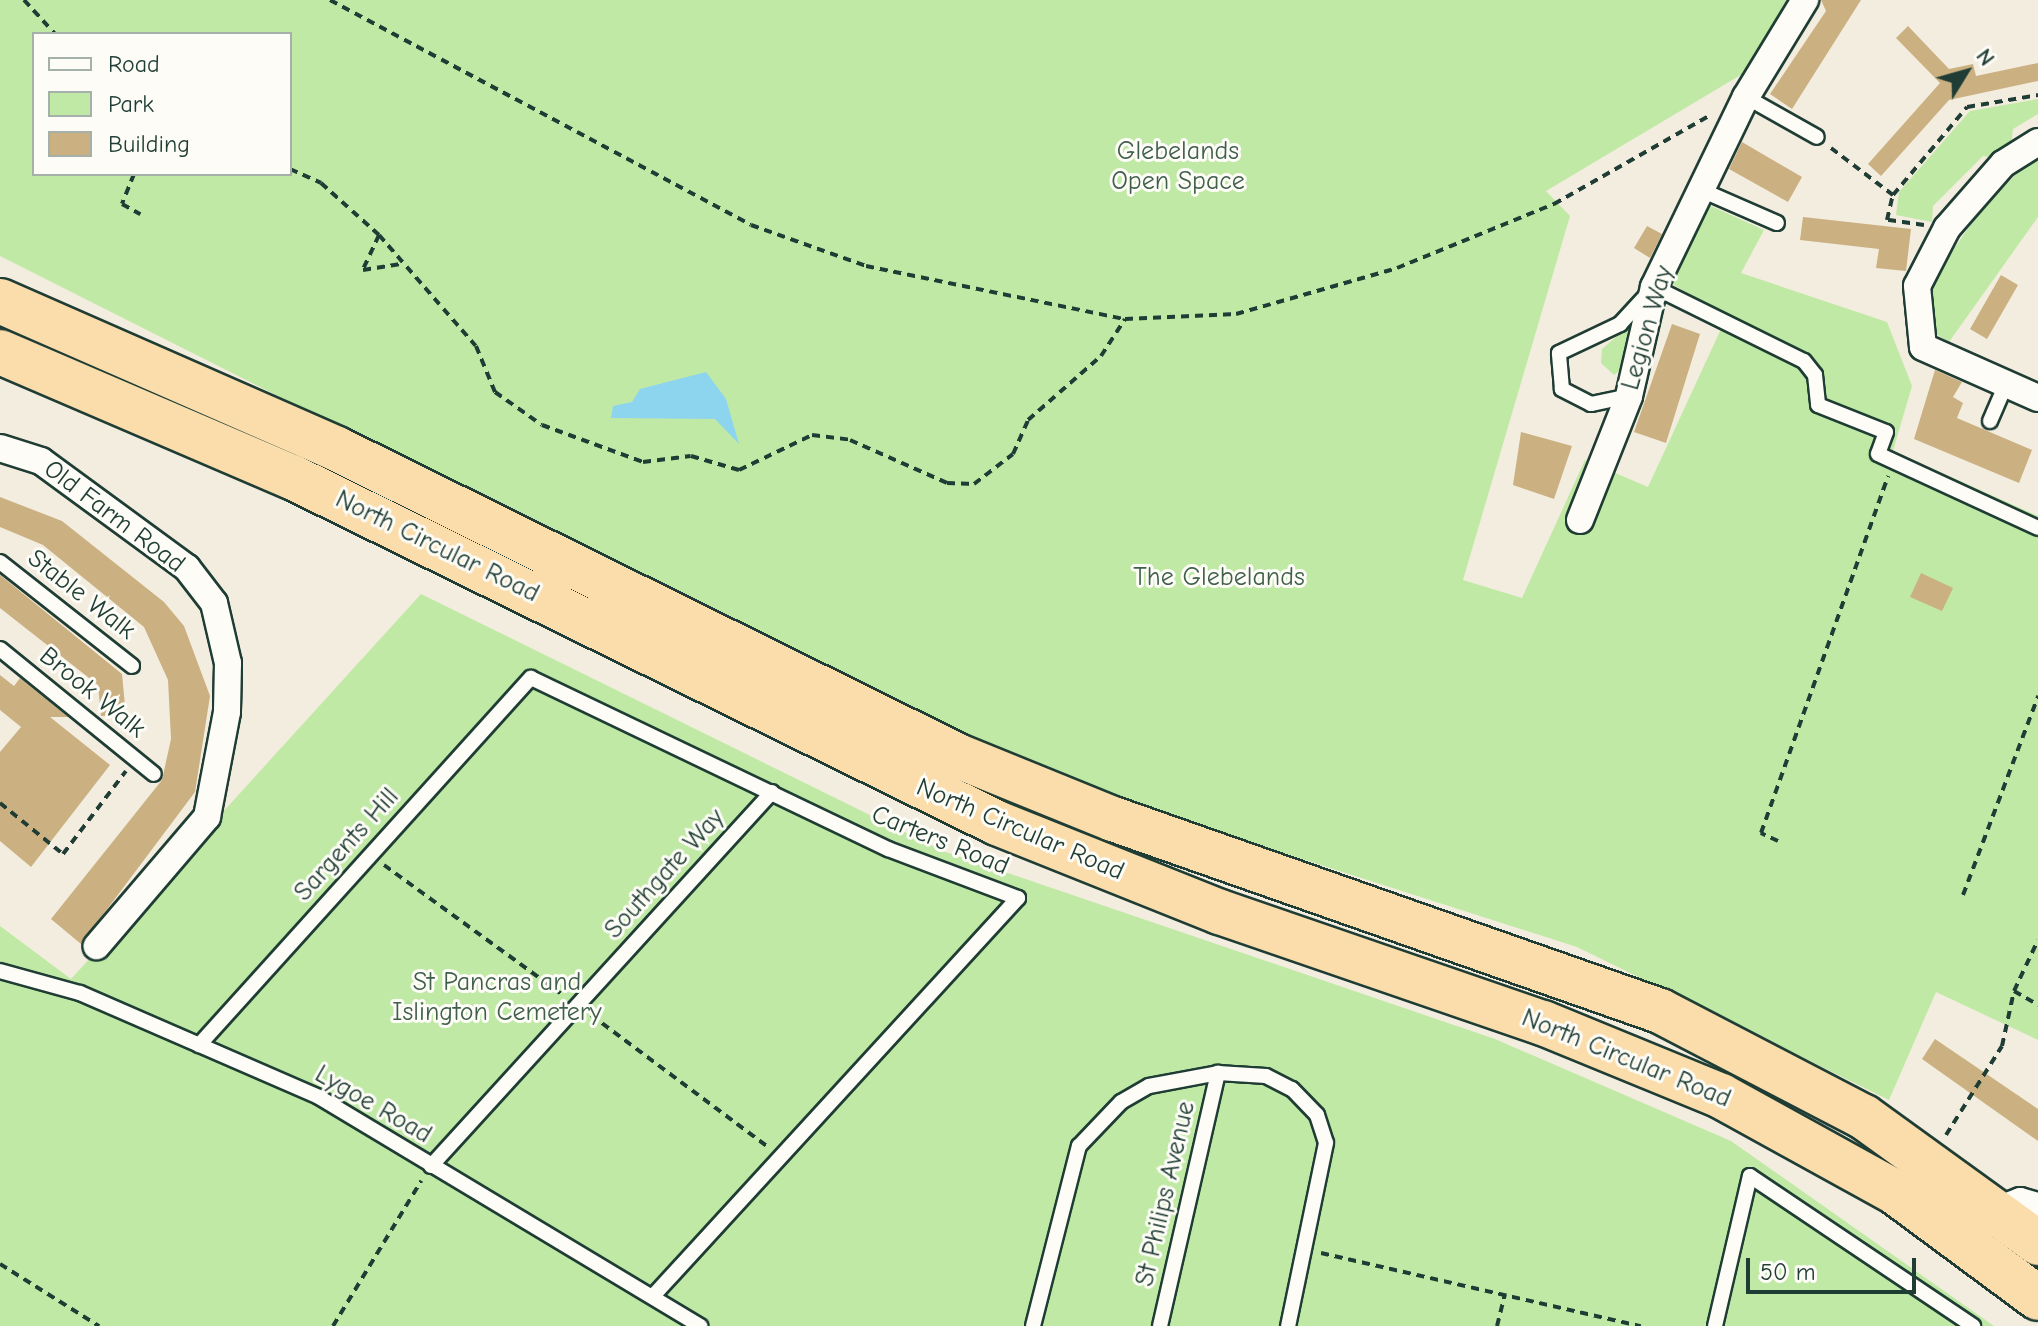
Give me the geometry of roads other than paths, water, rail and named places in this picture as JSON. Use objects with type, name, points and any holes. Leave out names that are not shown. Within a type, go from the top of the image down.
[{"type":"highway","name":"North Circular Road","points":[[0,301],[337,449],[960,757],[1113,819],[1660,1011],[1864,1117],[2017,1208],[2038,1243]]},
{"type":"highway","name":"North Circular Road","points":[[0,352],[292,477],[997,823],[1220,912],[1543,1023],[1721,1096],[1895,1192],[2038,1298]]},
{"type":"street","name":"Legion Way","points":[[1580,520],[1629,396],[1654,287],[1746,97],[1805,0]]},
{"type":"street","points":[[2038,142],[2003,164],[1947,228],[1917,286],[1923,347],[2038,398]]},
{"type":"street","name":"Old Farm Road","points":[[0,448],[41,461],[187,568],[214,603],[228,663],[227,712],[200,812],[97,946]]},
{"type":"lane","points":[[1746,97],[1817,137]]},
{"type":"lane","points":[[1699,189],[1777,223]]},
{"type":"lane","points":[[1629,396],[1591,404],[1562,389],[1559,353],[1620,324],[1654,287],[1804,361],[1815,375],[1818,405],[1886,432],[1878,454],[2038,528]]},
{"type":"lane","points":[[1990,421],[2006,384]]},
{"type":"lane","name":"Stable Walk","points":[[0,562],[132,666]]},
{"type":"lane","name":"Brook Walk","points":[[0,649],[154,774]]},
{"type":"lane","name":"Carters Road","points":[[531,678],[888,849],[1018,898],[653,1296]]},
{"type":"lane","name":"Sargents Hill","points":[[199,1045],[531,678]]},
{"type":"lane","name":"Southgate Way","points":[[431,1166],[772,792]]},
{"type":"lane","name":"Lygoe Road","points":[[0,971],[80,993],[319,1097],[700,1326]]},
{"type":"lane","points":[[1033,1326],[1079,1146],[1121,1102],[1149,1086],[1218,1073],[1266,1076],[1317,1115],[1324,1171],[1288,1326]]},
{"type":"lane","name":"St Philips Avenue","points":[[1160,1326],[1218,1073]]},
{"type":"lane","points":[[1715,1326],[1750,1176],[1973,1326]]},
{"type":"water","points":[[706,372],[726,399],[739,444],[715,419],[611,418],[613,406],[632,402],[640,389]]},
{"type":"park label","name":"Glebelands Open Space","points":[[1178,167]]},
{"type":"park label","name":"The Glebelands","points":[[1219,578]]},
{"type":"park label","name":"St Pancras and Islington Cemetery","points":[[497,998]]}]
